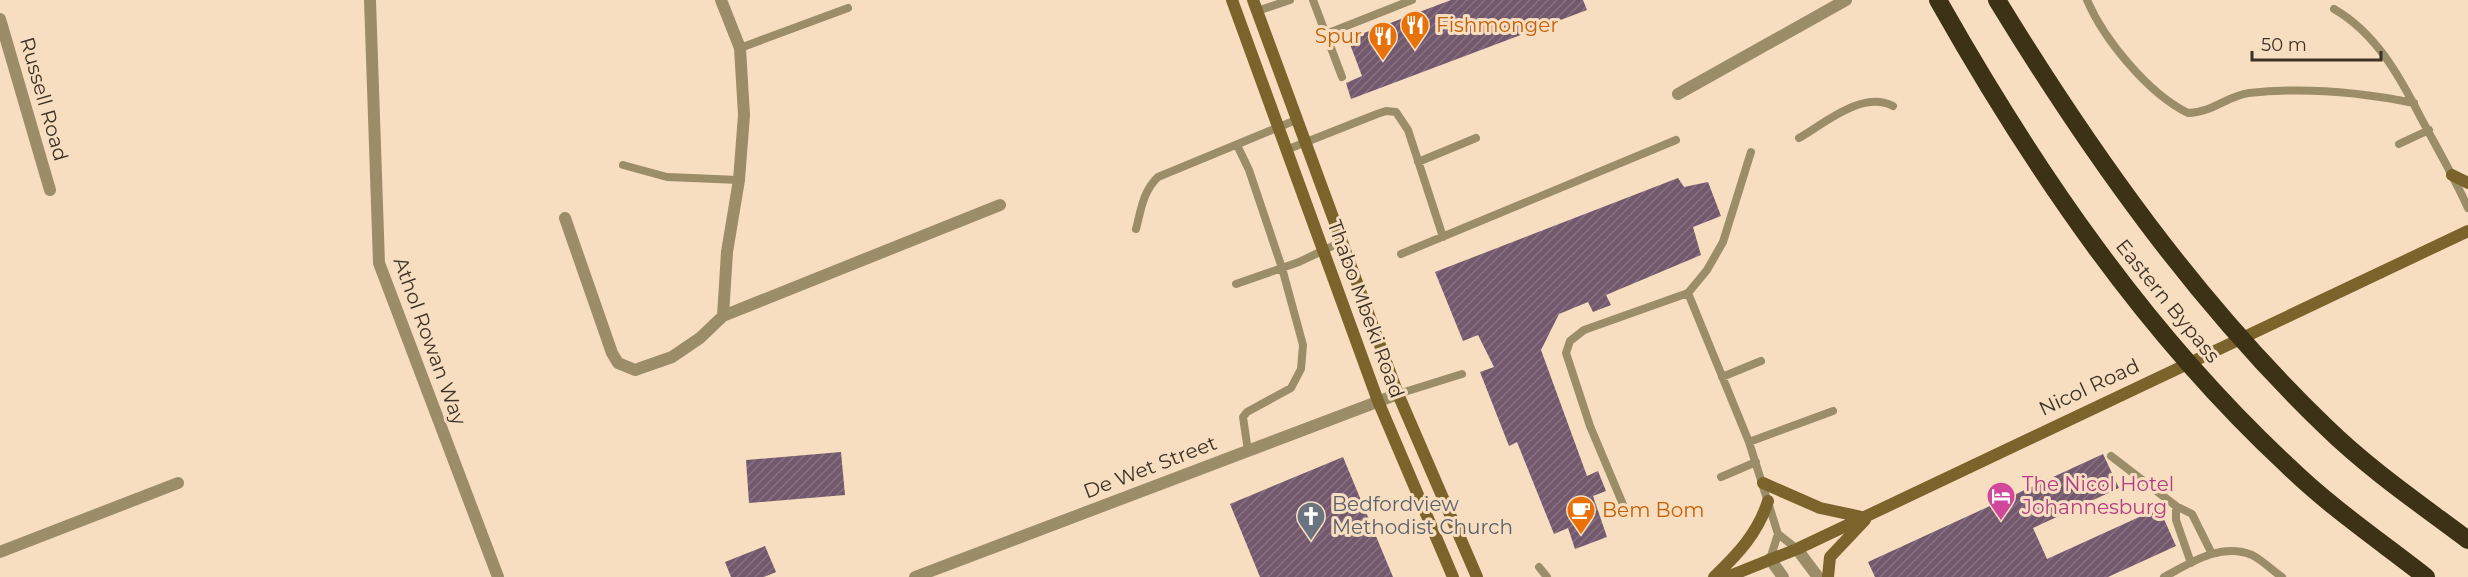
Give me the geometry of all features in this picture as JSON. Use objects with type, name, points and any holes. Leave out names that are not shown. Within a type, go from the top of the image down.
[{"type":"highway","name":"Eastern Bypass","points":[[1938,0],[2029,151],[2122,284],[2227,407],[2289,468],[2426,577]]},
{"type":"highway","name":"Eastern Bypass","points":[[1997,0],[2074,122],[2166,250],[2263,364],[2336,436],[2381,474],[2468,540]]},
{"type":"main road","name":"Thabo Mbeki Road","points":[[1232,0],[1378,401],[1453,577]]},
{"type":"main road","name":"Thabo Mbeki Road","points":[[1255,6],[1398,394],[1477,577]]},
{"type":"main road","points":[[2452,175],[2468,183]]},
{"type":"main road","name":"Nicol Road","points":[[1727,577],[1797,549],[2468,231]]},
{"type":"main road","points":[[1763,483],[1820,508],[1862,517]]},
{"type":"main road","points":[[1714,577],[1749,541],[1762,522],[1768,501]]},
{"type":"main road","points":[[1828,577],[1830,557],[1875,511]]},
{"type":"street","name":"Athol Rowan Way","points":[[370,0],[379,263],[498,577]]},
{"type":"street","points":[[721,0],[740,48],[744,115],[739,180],[727,252],[723,316]]},
{"type":"street","points":[[1678,94],[1846,0]]},
{"type":"street","name":"Russell Road","points":[[0,19],[50,190]]},
{"type":"street","points":[[565,218],[612,353],[624,368],[635,370],[672,357],[700,338],[723,316],[1000,205]]},
{"type":"street","name":"De Wet Street","points":[[915,577],[1398,394]]},
{"type":"street","points":[[0,552],[178,483]]},
{"type":"street","points":[[1797,549],[1818,577]]},
{"type":"street","points":[[1770,559],[1783,577]]},
{"type":"lane","points":[[1255,6],[1290,0]]},
{"type":"lane","points":[[1313,0],[1342,77]]},
{"type":"lane","points":[[1326,34],[1412,0]]},
{"type":"lane","points":[[2087,0],[2102,31],[2117,50],[2167,100],[2188,113],[2211,109],[2247,93],[2348,91],[2414,103]]},
{"type":"lane","points":[[740,48],[848,8]]},
{"type":"lane","points":[[2334,9],[2345,15],[2399,75],[2468,208]]},
{"type":"lane","points":[[1799,138],[1862,103],[1884,101],[1893,106]]},
{"type":"lane","points":[[1286,150],[1386,111],[1396,112],[1403,121],[1443,237]]},
{"type":"lane","points":[[1136,229],[1144,196],[1150,184],[1158,177],[1296,120]]},
{"type":"lane","points":[[2399,144],[2429,130]]},
{"type":"lane","points":[[1418,162],[1476,138]]},
{"type":"lane","points":[[1401,254],[1676,140]]},
{"type":"lane","points":[[1237,145],[1249,170],[1282,268],[1303,345],[1302,363],[1297,379],[1291,387],[1247,412],[1243,417],[1248,451]]},
{"type":"lane","points":[[1627,514],[1590,426],[1566,353],[1570,341],[1584,330],[1688,293],[1707,270],[1723,242],[1751,152]]},
{"type":"lane","points":[[623,165],[667,177],[739,180]]},
{"type":"lane","points":[[1236,284],[1282,268],[1341,242]]},
{"type":"lane","points":[[1688,293],[1749,442],[1763,483],[1778,534],[1770,559]]},
{"type":"lane","points":[[1722,377],[1761,361]]},
{"type":"lane","points":[[1398,394],[1462,374]]},
{"type":"lane","points":[[1749,442],[1833,411]]},
{"type":"lane","points":[[2111,456],[2176,506],[2192,514],[2212,554]]},
{"type":"lane","points":[[1720,477],[1756,462]]},
{"type":"lane","points":[[2176,506],[2176,520],[2191,563]]},
{"type":"lane","points":[[1778,534],[1797,549]]},
{"type":"lane","points":[[2164,577],[2212,554],[2227,551],[2247,554],[2282,577]]},
{"type":"lane","points":[[1539,567],[1547,577]]},
{"type":"building","points":[[1451,0],[1583,0],[1587,10],[1351,99],[1346,83],[1362,76],[1348,39]]},
{"type":"building","points":[[1678,178],[1684,187],[1708,182],[1721,216],[1693,227],[1701,255],[1606,295],[1611,305],[1593,312],[1588,302],[1559,314],[1541,350],[1587,476],[1598,471],[1606,491],[1593,496],[1607,537],[1575,549],[1568,528],[1554,534],[1517,442],[1509,446],[1480,372],[1494,367],[1478,335],[1463,341],[1435,272]]},
{"type":"building","points":[[841,452],[845,495],[749,503],[746,460]]},
{"type":"building","name":"The Nicol Hotel Johannesburg","points":[[2103,454],[2119,488],[2033,528],[2047,559],[2159,508],[2176,546],[2108,577],[1875,577],[1868,562]]},
{"type":"building","name":"Bedfordview Methodist Church","points":[[1343,457],[1393,577],[1260,577],[1230,504]]},
{"type":"building","points":[[765,546],[776,572],[764,577],[731,577],[725,562]]},
{"type":"place","name":"Fishmonger","points":[[1415,50]]},
{"type":"place","name":"Spur","points":[[1383,62]]},
{"type":"place","name":"The Nicol Hotel Johannesburg","points":[[2001,522]]},
{"type":"place","name":"Bem Bom","points":[[1581,536]]},
{"type":"place","name":"Bedfordview Methodist Church","points":[[1311,542]]}]
